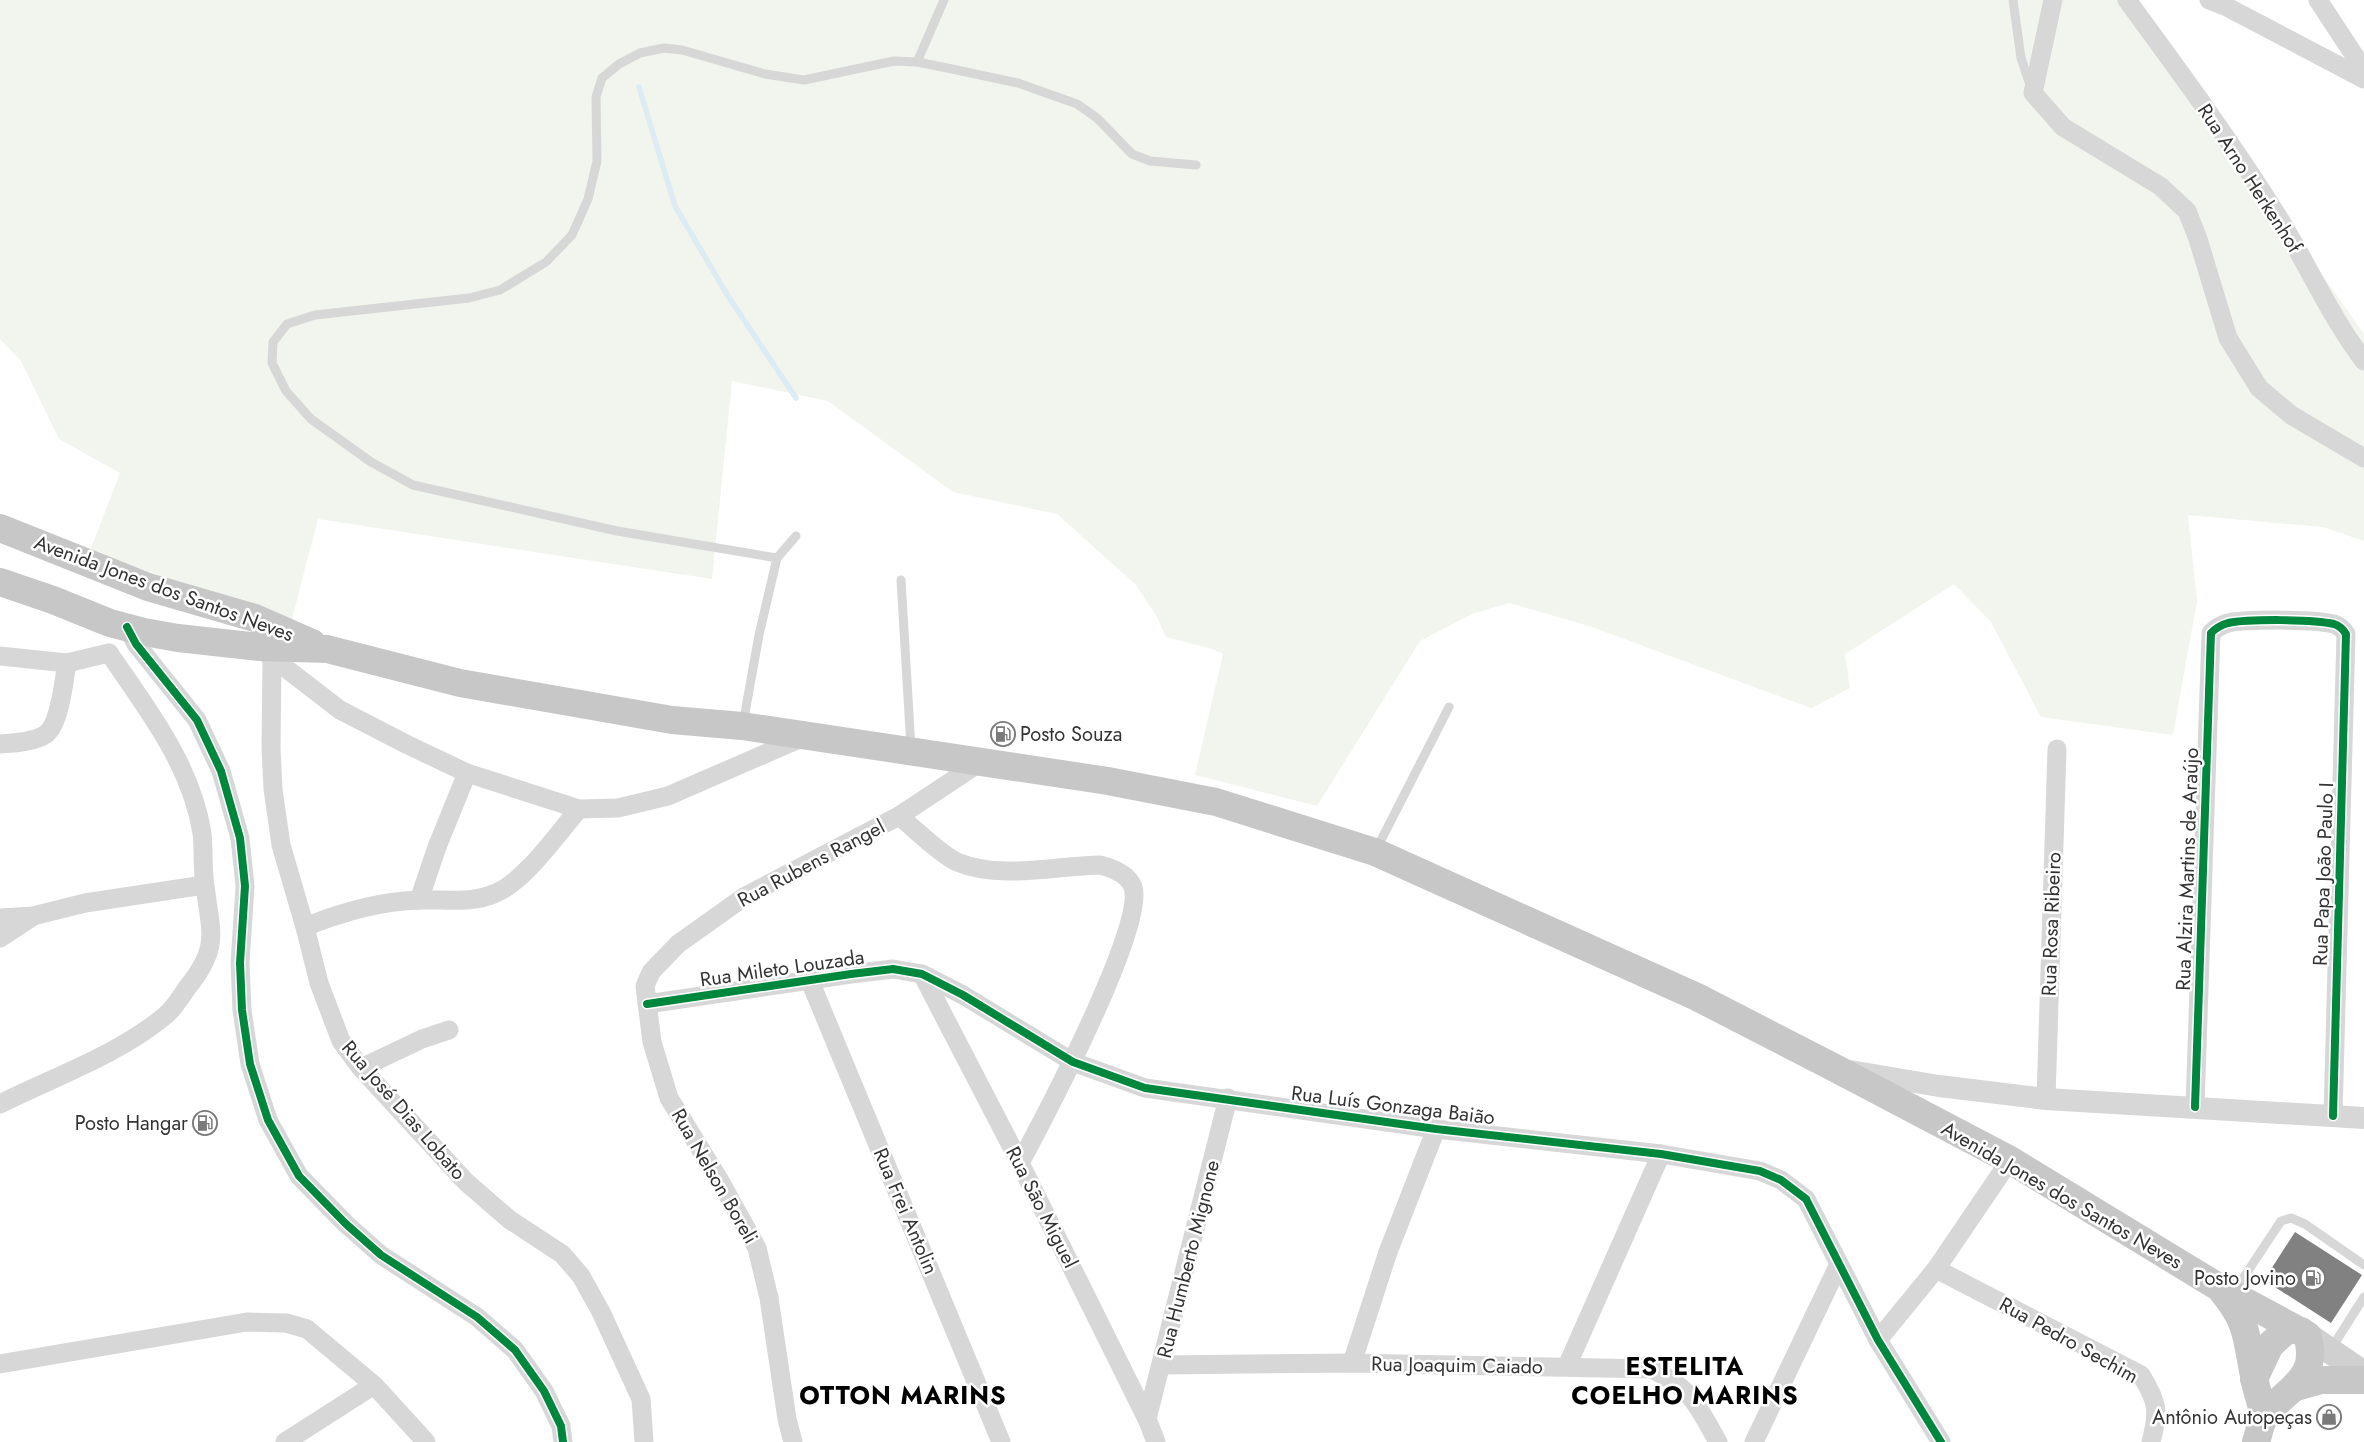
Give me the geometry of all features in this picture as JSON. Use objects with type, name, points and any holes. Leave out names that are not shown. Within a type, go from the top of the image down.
[{"type":"highway","name":"Avenida Jones dos Santos Neves","points":[[0,528],[148,587],[254,618],[327,649],[460,683],[672,720],[742,726],[911,753],[1108,781],[1216,802],[1375,852],[1697,997],[2010,1160],[2226,1291],[2304,1333]]},
{"type":"highway","points":[[0,582],[119,625],[178,638],[266,653],[327,649]]},
{"type":"highway","points":[[178,638],[193,627],[198,616],[198,601]]},
{"type":"highway","points":[[2226,1291],[2246,1328],[2260,1430]]},
{"type":"highway","points":[[2254,1379],[2270,1345],[2288,1329],[2304,1333],[2310,1345],[2308,1367],[2296,1387]]},
{"type":"highway","points":[[2260,1430],[2284,1394],[2296,1387],[2320,1380],[2364,1380]]},
{"type":"main road","name":"Avenida Jones dos Santos Neves","points":[[2304,1333],[2364,1374]]},
{"type":"street","points":[[2053,0],[2033,93],[2063,127],[2160,186],[2187,211],[2198,239],[2228,338],[2259,388],[2291,415],[2364,458]]},
{"type":"street","name":"Rua Arno Herkenhof","points":[[2127,0],[2225,133],[2278,217],[2346,337],[2364,361]]},
{"type":"street","points":[[2209,0],[2227,7],[2364,79]]},
{"type":"street","points":[[2318,0],[2364,70]]},
{"type":"street","name":"Rua Papa João Paulo I","points":[[2211,633],[2218,626],[2228,623],[2286,621],[2334,624],[2342,628],[2346,634],[2333,1116]]},
{"type":"street","points":[[109,653],[119,625]]},
{"type":"street","points":[[119,625],[197,720],[221,770],[240,838],[245,886],[240,963],[242,1010],[250,1064],[268,1120],[300,1176],[346,1224],[381,1255],[477,1317],[515,1350],[544,1390],[561,1426],[563,1442]]},
{"type":"street","name":"Rua Alzira Martins de Araújo","points":[[2195,1107],[2211,633]]},
{"type":"street","points":[[0,656],[67,663],[109,653]]},
{"type":"street","points":[[0,1104],[114,1050],[167,1014],[200,972],[209,953],[212,932],[204,885],[202,833],[192,793],[172,746],[109,653]]},
{"type":"street","points":[[266,653],[340,710],[467,773],[579,809],[618,808],[668,796],[806,736]]},
{"type":"street","name":"Rua José Dias Lobato","points":[[266,653],[272,789],[281,846],[319,983],[341,1041],[361,1068],[466,1182],[510,1220],[562,1254],[581,1276],[601,1312],[641,1399],[644,1442]]},
{"type":"street","points":[[0,744],[37,738],[49,732],[56,719],[67,663]]},
{"type":"street","name":"Rua Rosa Ribeiro","points":[[2046,1099],[2057,748]]},
{"type":"street","name":"Rua Rubens Rangel","points":[[650,972],[678,944],[744,897],[900,816],[979,763]]},
{"type":"street","points":[[419,900],[467,773]]},
{"type":"street","points":[[305,927],[331,916],[370,906],[419,900],[474,900],[497,893],[519,878],[579,809]]},
{"type":"street","points":[[900,816],[956,861],[983,870],[1009,871],[1100,864],[1112,868],[1126,877],[1133,888],[1134,905],[1121,948],[1073,1062],[1020,1163]]},
{"type":"street","points":[[0,918],[33,916],[85,903],[204,885]]},
{"type":"street","points":[[0,938],[33,916]]},
{"type":"street","name":"Rua Mileto Louzada","points":[[647,1004],[851,974],[893,970],[922,974]]},
{"type":"street","name":"Rua Nelson Boreli","points":[[650,972],[645,986],[652,1042],[669,1098],[757,1248],[769,1298],[787,1419],[793,1442]]},
{"type":"street","name":"Rua Luís Gonzaga Baião","points":[[922,974],[963,995],[1073,1062],[1145,1088],[1228,1098],[1436,1129],[1661,1154],[1760,1171],[1781,1180],[1806,1199],[1878,1340],[1941,1442]]},
{"type":"street","name":"Rua São Miguel","points":[[922,974],[1020,1163],[1147,1419],[1156,1442]]},
{"type":"street","name":"Rua Frei Antolin","points":[[810,981],[1001,1442]]},
{"type":"street","points":[[361,1068],[422,1039],[449,1030]]},
{"type":"street","points":[[1833,1068],[1939,1086],[2046,1099],[2364,1118]]},
{"type":"street","name":"Rua Humberto Mignone","points":[[1147,1419],[1228,1098]]},
{"type":"street","points":[[1352,1363],[1388,1252],[1436,1129]]},
{"type":"street","points":[[1567,1366],[1661,1154]]},
{"type":"street","points":[[1878,1340],[1936,1270],[2010,1160]]},
{"type":"street","points":[[1754,1442],[1839,1264]]},
{"type":"street","name":"Rua Pedro Sechim","points":[[1936,1270],[2141,1375],[2154,1397],[2156,1420],[2151,1442]]},
{"type":"street","points":[[0,1364],[247,1322],[286,1323],[307,1329],[374,1385],[426,1442]]},
{"type":"street","name":"Rua Joaquim Caiado","points":[[1161,1365],[1352,1363],[1652,1369],[1669,1378],[1690,1394],[1718,1442]]},
{"type":"street","points":[[285,1442],[374,1385]]},
{"type":"lane","points":[[917,62],[944,0]]},
{"type":"lane","points":[[2014,0],[2021,58],[2033,93]]},
{"type":"lane","points":[[777,558],[617,531],[413,485],[371,462],[311,419],[286,391],[272,363],[273,342],[288,324],[315,316],[469,298],[500,290],[546,262],[572,235],[588,199],[597,161],[596,97],[602,78],[619,64],[640,53],[664,48],[682,50],[765,74],[804,80],[894,61],[917,62],[1018,83],[1077,104],[1097,118],[1132,154],[1150,161],[1196,165]]},
{"type":"lane","points":[[742,726],[759,635],[777,558],[796,536]]},
{"type":"lane","points":[[901,580],[911,753]]},
{"type":"lane","points":[[1375,852],[1449,707]]},
{"type":"lane","points":[[2226,1291],[2281,1221],[2291,1218],[2305,1224],[2364,1266]]},
{"type":"lane","points":[[2330,1351],[2364,1296]]},
{"type":"shaded area","points":[[0,0],[2121,0],[2144,22],[2364,334],[2364,541],[2323,527],[2188,515],[2197,601],[2173,735],[2041,717],[1991,622],[1954,584],[1845,654],[1850,688],[1811,708],[1589,626],[1509,603],[1472,614],[1420,641],[1317,806],[1195,775],[1223,654],[1212,649],[1166,637],[1157,617],[1135,584],[1057,514],[953,492],[828,401],[732,381],[712,579],[318,519],[292,619],[210,593],[90,551],[120,473],[59,439],[21,361],[0,339]]},
{"type":"building","name":"Posto Jovino","points":[[2295,1232],[2362,1275],[2331,1323],[2264,1280]]},
{"type":"waterway","points":[[639,87],[675,206],[728,296],[796,398]]},
{"type":"cycle path","points":[[2195,1107],[2211,633],[2228,623],[2281,620],[2312,621],[2334,624],[2346,634],[2333,1116]]},
{"type":"cycle path","points":[[127,627],[136,644],[197,720],[221,771],[240,838],[245,886],[240,963],[242,1010],[250,1064],[268,1120],[299,1176],[346,1224],[381,1255],[477,1317],[515,1350],[544,1391],[561,1426],[563,1442]]},
{"type":"cycle path","points":[[647,1004],[893,969],[922,974],[963,995],[1073,1062],[1145,1088],[1436,1129],[1661,1154],[1760,1171],[1781,1180],[1806,1199],[1878,1340],[1941,1442]]},
{"type":"place","name":"Posto Souza","points":[[1003,734]]},
{"type":"place","name":"Posto Hangar","points":[[205,1123]]},
{"type":"place","name":"Posto Jovino","points":[[2313,1278]]},
{"type":"place","name":"Antônio Autopeças","points":[[2329,1417]]},
{"type":"district","name":"ESTELITA COELHO MARINS","points":[[1685,1380]]},
{"type":"district","name":"OTTON MARINS","points":[[903,1395]]}]
